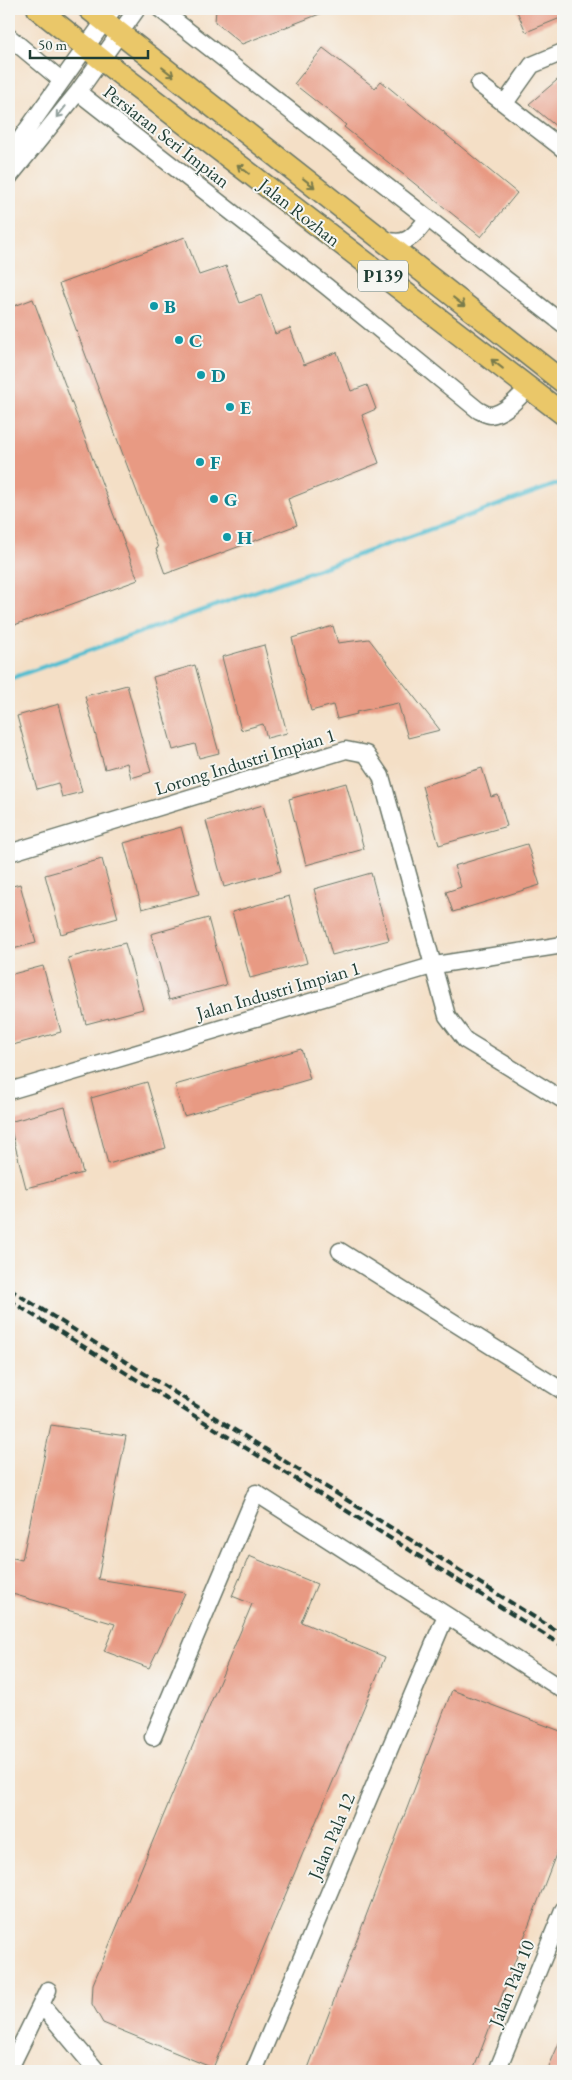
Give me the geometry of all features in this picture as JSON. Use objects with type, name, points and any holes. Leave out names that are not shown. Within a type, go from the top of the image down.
[{"type":"main road","name":"Jalan Rozhan","points":[[38,9],[563,414]]},
{"type":"main road","name":"Jalan Rozhan","points":[[107,18],[421,272],[563,382]]},
{"type":"street","points":[[9,177],[78,92],[107,18],[137,9]]},
{"type":"street","points":[[167,10],[563,324]]},
{"type":"street","points":[[9,37],[61,80]]},
{"type":"street","points":[[505,103],[532,64],[563,52]]},
{"type":"street","points":[[9,154],[61,80],[94,54]]},
{"type":"street","points":[[479,84],[563,150]]},
{"type":"street","name":"Persiaran Seri Impian","points":[[78,92],[326,286],[478,410],[490,414],[513,403],[528,388]]},
{"type":"street","points":[[380,239],[394,243],[413,238],[428,218]]},
{"type":"street","points":[[413,238],[415,257],[421,272]]},
{"type":"street","name":"Lorong Industri Impian 1","points":[[9,853],[346,750],[366,754],[380,776],[435,965],[447,1016],[465,1040],[563,1100]]},
{"type":"street","name":"Jalan Industri Impian 1","points":[[9,1091],[435,965],[563,945]]},
{"type":"street","points":[[340,1251],[563,1391]]},
{"type":"street","points":[[153,1737],[256,1493],[563,1690]]},
{"type":"street","name":"Jalan Pala 12","points":[[254,2071],[446,1615]]},
{"type":"street","name":"Jalan Pala 10","points":[[497,2071],[563,1910]]},
{"type":"street","points":[[9,2070],[44,1997],[97,2071]]},
{"type":"building","points":[[216,9],[330,10],[242,44],[215,22]]},
{"type":"building","points":[[516,9],[563,9],[563,17],[526,32]]},
{"type":"building","points":[[323,48],[375,88],[381,81],[517,193],[481,237],[344,127],[346,125],[294,84]]},
{"type":"building","points":[[563,75],[563,132],[529,104]]},
{"type":"building","points":[[185,237],[199,275],[226,266],[240,303],[261,295],[275,334],[290,328],[304,365],[337,352],[351,391],[367,385],[376,409],[362,415],[379,463],[288,499],[297,525],[165,574],[156,549],[158,548],[59,284]]},
{"type":"building","points":[[33,299],[138,580],[9,627],[9,308]]},
{"type":"building","points":[[333,626],[338,643],[369,639],[440,730],[408,738],[398,703],[356,712],[357,714],[337,719],[333,705],[311,711],[292,638]]},
{"type":"building","points":[[264,645],[287,733],[267,738],[263,724],[241,730],[222,657]]},
{"type":"building","points":[[195,665],[219,753],[199,758],[195,744],[173,750],[153,677]]},
{"type":"building","points":[[127,685],[151,772],[131,778],[127,763],[105,769],[85,696]]},
{"type":"building","points":[[59,704],[82,792],[62,797],[58,783],[37,789],[17,716]]},
{"type":"building","points":[[482,768],[491,797],[498,795],[507,826],[439,845],[422,786]]},
{"type":"building","points":[[346,783],[364,849],[306,865],[289,799]]},
{"type":"building","points":[[263,805],[281,871],[224,887],[206,821]]},
{"type":"building","points":[[181,827],[199,894],[142,909],[124,843]]},
{"type":"building","points":[[527,844],[540,885],[453,912],[446,892],[461,887],[454,866]]},
{"type":"building","points":[[102,859],[118,918],[61,934],[45,875]]},
{"type":"building","points":[[371,873],[389,940],[332,955],[314,889]]},
{"type":"building","points":[[20,884],[36,943],[9,950],[9,887]]},
{"type":"building","points":[[289,896],[307,963],[250,978],[232,912]]},
{"type":"building","points":[[208,918],[226,985],[169,1000],[151,934]]},
{"type":"building","points":[[125,943],[143,1009],[86,1024],[68,958]]},
{"type":"building","points":[[43,966],[61,1032],[9,1046],[9,975]]},
{"type":"building","points":[[301,1049],[310,1079],[184,1116],[175,1085]]},
{"type":"building","points":[[147,1082],[166,1148],[108,1164],[91,1098]]},
{"type":"building","points":[[65,1107],[83,1173],[26,1188],[9,1122]]},
{"type":"building","points":[[51,1425],[126,1436],[98,1579],[185,1593],[149,1668],[104,1651],[115,1624],[9,1593],[9,1557],[22,1560]]},
{"type":"building","points":[[249,1556],[317,1584],[301,1622],[385,1657],[213,2068],[103,2023],[92,2004],[93,1984],[252,1604],[232,1596]]},
{"type":"building","points":[[452,1690],[563,1732],[563,1836],[473,2071],[307,2071]]},
{"type":"building","points":[[563,2034],[563,2071],[547,2071]]},
{"type":"waterway","points":[[9,679],[563,482]]},
{"type":"railway","points":[[9,1289],[563,1635]]},
{"type":"railway","points":[[9,1300],[563,1646]]},
{"type":"place","name":"B","points":[[154,306]]},
{"type":"place","name":"C","points":[[179,340]]},
{"type":"place","name":"D","points":[[201,375]]},
{"type":"place","name":"E","points":[[230,407]]},
{"type":"place","name":"F","points":[[200,462]]},
{"type":"place","name":"G","points":[[214,499]]},
{"type":"place","name":"H","points":[[227,537]]}]
